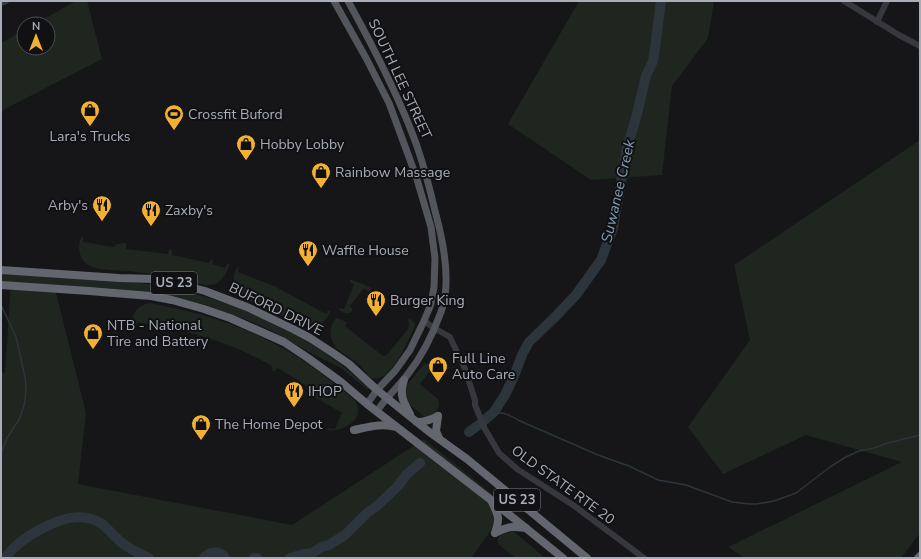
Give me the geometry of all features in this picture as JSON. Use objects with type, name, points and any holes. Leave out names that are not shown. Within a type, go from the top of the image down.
[{"type":"highway","name":"BUFORD DRIVE","points":[[1,270],[154,279],[171,282],[205,290],[247,307],[293,329],[310,338],[349,364],[377,390],[414,420],[467,459],[587,558]]},
{"type":"highway","name":"BUFORD DRIVE","points":[[1,285],[90,290],[151,296],[172,300],[230,318],[284,342],[340,382],[561,556]]},
{"type":"highway","points":[[404,380],[402,386],[403,402],[414,420],[425,422],[438,416],[436,431],[439,438]]},
{"type":"highway","points":[[354,430],[383,425],[399,428]]},
{"type":"highway","points":[[491,500],[498,514],[499,521],[495,533],[510,527],[527,528]]},
{"type":"main road","name":"SOUTH LEE STREET","points":[[334,1],[389,103],[416,176],[431,227],[435,258],[434,287],[431,304],[424,321],[410,350],[395,371],[377,390],[367,404]]},
{"type":"main road","name":"SOUTH LEE STREET","points":[[348,1],[379,59],[403,110],[417,147],[441,234],[445,265],[445,294],[441,311],[434,328],[420,357],[404,380],[377,411]]},
{"type":"street","points":[[1,3],[6,1]]},
{"type":"street","points":[[844,1],[877,22],[920,46]]},
{"type":"street","points":[[877,22],[887,1]]},
{"type":"street","name":"OLD STATE RTE 20","points":[[424,321],[450,337],[464,369],[475,400],[475,405],[485,429],[499,453],[517,469],[573,505],[644,558]]},
{"type":"shaded area","points":[[76,1],[87,1],[102,59],[1,111],[1,43],[16,35],[16,56],[56,56],[56,16],[49,16]]},
{"type":"shaded area","points":[[579,1],[714,1],[708,38],[672,86],[662,175],[591,180],[508,124]]},
{"type":"shaded area","points":[[920,140],[920,533],[901,558],[744,558],[728,547],[902,462],[806,435],[723,474],[688,427],[750,340],[734,265]]},
{"type":"shaded area","points":[[82,237],[83,242],[114,247],[117,244],[125,243],[126,249],[168,254],[169,250],[171,249],[172,255],[209,263],[213,259],[212,264],[225,268],[227,264],[229,264],[229,266],[218,283],[210,285],[153,274],[99,269],[87,264],[81,257],[79,245]]},
{"type":"shaded area","points":[[238,267],[238,272],[274,286],[326,314],[330,311],[328,315],[320,325],[316,327],[307,327],[271,309],[243,298],[235,290],[234,276]]},
{"type":"shaded area","points":[[1,273],[145,284],[197,294],[252,313],[288,330],[322,351],[369,387],[369,389],[367,389],[341,368],[272,331],[245,319],[206,305],[133,291],[54,285],[86,413],[78,484],[292,525],[424,439],[508,507],[471,558],[1,558],[1,372],[5,373],[11,283],[1,282]]},
{"type":"shaded area","points":[[350,280],[372,288],[369,292],[364,288],[350,306],[353,310],[350,313],[346,313],[339,310],[340,308],[344,309],[354,284],[350,282]]},
{"type":"shaded area","points":[[151,303],[193,312],[224,322],[261,337],[285,349],[311,366],[355,400],[358,410],[356,418],[345,427],[340,429],[327,430],[328,428],[335,429],[342,413],[308,393],[310,388],[278,368],[273,372],[272,366],[240,350],[224,343],[190,333],[172,328],[137,322],[135,326],[133,317],[136,310],[143,305]]},
{"type":"shaded area","points":[[336,318],[347,322],[345,326],[383,356],[387,355],[408,329],[409,318],[415,325],[405,347],[390,370],[379,378],[374,379],[367,374],[360,365],[342,353],[332,341],[330,331]]},
{"type":"shaded area","points":[[425,363],[434,366],[420,384],[439,401],[438,409],[435,413],[426,417],[408,403],[405,393],[406,386]]},
{"type":"shaded area","points":[[512,530],[545,558],[516,558],[500,546],[497,541],[500,535]]},
{"type":"waterway","name":"Suwanee Creek","points":[[469,432],[494,412],[505,395],[529,342],[576,295],[601,260],[613,228],[627,148],[646,76],[653,61],[661,1]]},
{"type":"waterway","points":[[1,305],[16,337],[26,386],[25,402],[20,418],[7,438],[1,453]]},
{"type":"waterway","points":[[494,412],[509,415],[598,455],[629,466],[658,480],[686,485],[732,502],[749,504],[774,501],[796,493],[830,467],[859,451],[920,435]]},
{"type":"waterway","name":"Suwanee Creek","points":[[290,558],[312,553],[345,535],[367,513],[377,506],[398,486],[406,475],[420,463]]},
{"type":"waterway","name":"Suwanee Creek","points":[[6,558],[17,545],[48,525],[79,517],[94,520],[102,524],[122,543],[149,558]]},
{"type":"waterway","name":"Suwanee Creek","points":[[204,558],[214,552],[223,555],[225,558]]},
{"type":"place","name":"Lara's Trucks","points":[[90,127]]},
{"type":"place","name":"Crossfit Buford","points":[[174,131]]},
{"type":"place","name":"Hobby Lobby","points":[[246,161]]},
{"type":"place","name":"Rainbow Massage","points":[[321,189]]},
{"type":"place","name":"Arby's","points":[[102,222]]},
{"type":"place","name":"Zaxby's","points":[[151,227]]},
{"type":"place","name":"Waffle House","points":[[308,267]]},
{"type":"place","name":"Burger King","points":[[376,317]]},
{"type":"place","name":"NTB - National Tire and Battery","points":[[93,350]]},
{"type":"place","name":"Full Line Auto Care","points":[[438,383]]},
{"type":"place","name":"IHOP","points":[[294,408]]},
{"type":"place","name":"The Home Depot","points":[[201,441]]}]
